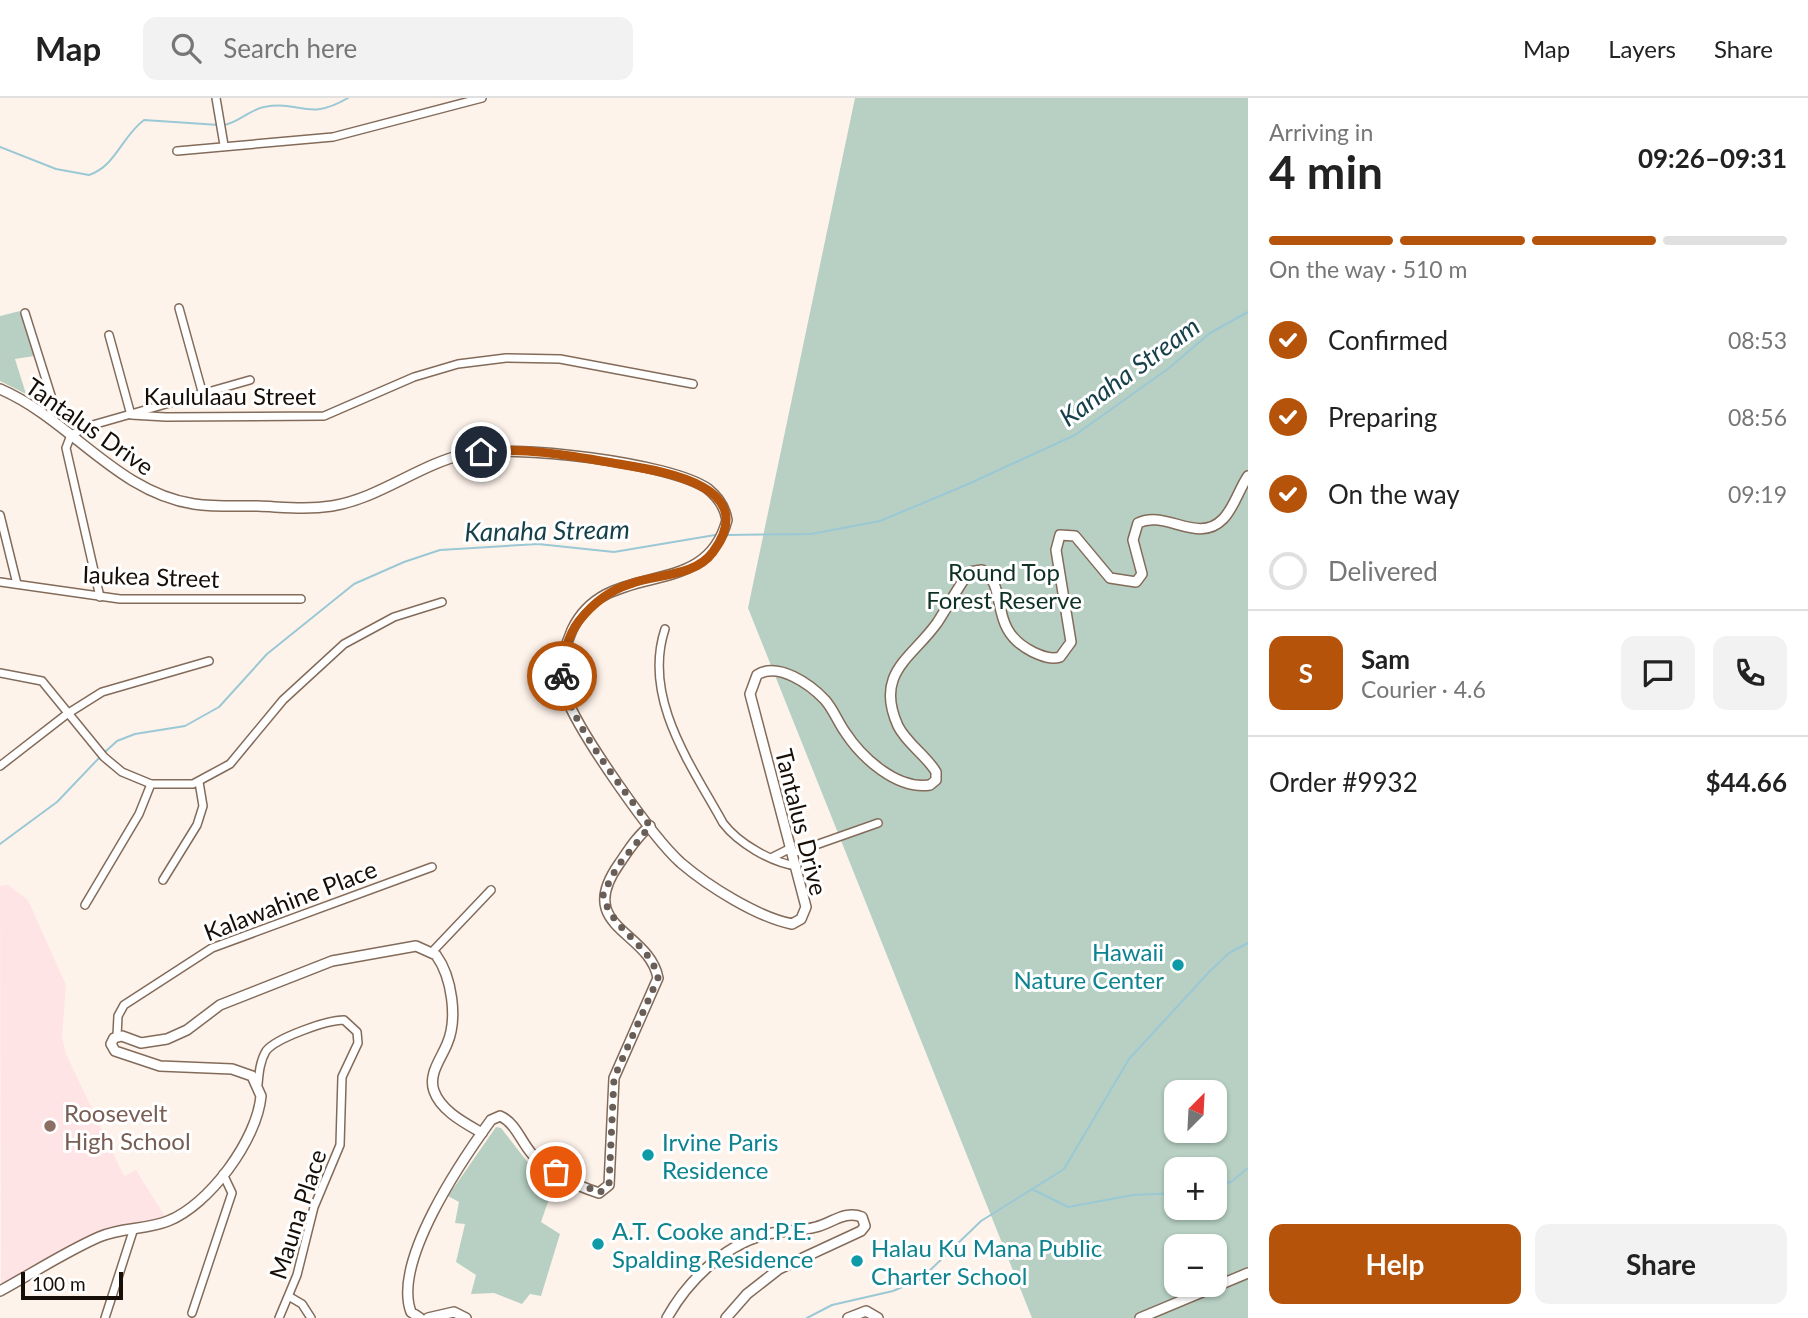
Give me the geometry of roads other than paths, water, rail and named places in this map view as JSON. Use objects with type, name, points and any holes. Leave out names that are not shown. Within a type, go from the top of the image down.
[{"type":"street","points":[[216,98],[224,145]]},
{"type":"street","points":[[177,151],[333,137],[482,98]]},
{"type":"street","points":[[179,308],[203,395]]},
{"type":"street","points":[[25,313],[54,405],[49,418]]},
{"type":"street","points":[[109,335],[131,415]]},
{"type":"street","name":"Kaululaau Street","points":[[131,415],[166,418],[324,416],[414,377],[458,364],[506,358],[560,359],[693,384]]},
{"type":"street","points":[[100,597],[66,448],[71,435],[89,426],[250,380]]},
{"type":"street","name":"Tantalus Drive","points":[[0,389],[49,418],[144,488],[177,501],[216,506],[303,509],[342,504],[388,488],[456,457],[496,450],[534,451],[649,469],[679,476],[706,488],[722,505],[727,520],[713,553],[689,569],[629,584],[594,602],[573,629],[562,664],[566,697],[582,727],[650,826],[679,861],[758,912],[792,924],[801,919],[806,907],[750,694],[757,675],[769,670],[806,685],[827,702],[847,735],[870,761],[902,780],[930,785],[936,780],[936,772],[898,725],[892,699],[893,682],[901,662],[935,625],[969,572],[982,570],[991,578],[1001,619],[1016,641],[1044,656],[1060,657],[1071,642],[1056,550],[1060,535],[1075,536],[1110,578],[1136,582],[1142,574],[1133,540],[1138,523],[1151,520],[1198,529],[1215,525],[1228,512],[1248,476]]},
{"type":"street","points":[[0,515],[17,584]]},
{"type":"street","name":"Iaukea Street","points":[[0,582],[100,597],[301,599]]},
{"type":"street","points":[[0,673],[41,681],[109,762],[122,772],[150,784],[173,786],[199,782],[230,764],[283,700],[344,644],[394,617],[442,603]]},
{"type":"street","points":[[665,629],[659,654],[666,716],[672,729],[731,834],[783,864],[797,866]]},
{"type":"street","points":[[0,766],[68,714],[102,692],[209,661]]},
{"type":"street","points":[[163,880],[197,825],[203,806],[199,782]]},
{"type":"street","points":[[85,905],[139,814],[150,784]]},
{"type":"street","points":[[773,857],[878,824]]},
{"type":"street","points":[[420,1318],[411,1312],[408,1298],[422,1235],[438,1199],[491,1120],[504,1118],[541,1163],[593,1191],[604,1191],[609,1185],[614,1078],[658,978],[647,957],[611,917],[603,894],[617,867],[650,826]]},
{"type":"street","name":"Kalawahine Place","points":[[117,1036],[118,1016],[124,1005],[212,948],[432,867]]},
{"type":"street","points":[[432,952],[491,890]]},
{"type":"street","points":[[0,1291],[95,1239],[175,1218],[223,1174],[241,1153],[253,1128],[261,1100],[258,1084],[247,1073],[237,1070],[153,1065],[116,1051],[112,1042],[117,1036],[141,1043],[167,1039],[187,1030],[220,1004],[332,961],[411,946],[432,952],[442,967],[453,1018],[450,1036],[435,1070],[433,1089],[448,1110],[482,1133]]},
{"type":"street","name":"Mauna Place","points":[[258,1084],[264,1056],[277,1042],[332,1020],[344,1020],[357,1032],[358,1043],[342,1077],[340,1145],[314,1207],[290,1297],[279,1318]]},
{"type":"street","points":[[192,1313],[232,1193],[223,1174]]},
{"type":"street","points":[[667,1318],[690,1282],[749,1240],[771,1233],[813,1228],[850,1214],[862,1217],[864,1226],[861,1231],[779,1269],[747,1294],[726,1318]]},
{"type":"street","points":[[105,1318],[134,1228]]},
{"type":"street","points":[[1140,1318],[1248,1273]]},
{"type":"street","name":"Mauna Place","points":[[290,1297],[302,1304],[311,1318]]},
{"type":"street","points":[[848,1318],[866,1311],[878,1318]]},
{"type":"street","points":[[428,1318],[454,1312],[466,1318]]},
{"type":"waterway","points":[[224,125],[264,107],[323,109],[348,98]]},
{"type":"waterway","points":[[0,147],[56,169],[89,175],[106,165],[144,120],[219,125]]},
{"type":"waterway","name":"Kanaha Stream","points":[[724,535],[811,534],[880,521],[966,485],[1075,435],[1169,368],[1210,333],[1248,312]]},
{"type":"waterway","name":"Kanaha Stream","points":[[105,752],[117,741],[135,734],[185,726],[219,707],[267,654],[354,584],[404,562],[440,550],[538,544],[614,552],[715,535]]},
{"type":"waterway","name":"Kanaha Stream","points":[[0,844],[57,802],[99,758]]},
{"type":"waterway","points":[[807,1318],[832,1305],[893,1291],[921,1279],[981,1221],[1064,1169],[1129,1059],[1210,971],[1229,953],[1248,943]]},
{"type":"waterway","points":[[1227,1183],[1248,1168]]},
{"type":"waterway","points":[[1032,1189],[1068,1207],[1133,1195],[1164,1194]]},
{"type":"place","name":"Hawaii Nature Center","points":[[1178,965]]},
{"type":"place","name":"Roosevelt High School","points":[[50,1126]]},
{"type":"place","name":"Irvine Paris Residence","points":[[648,1155]]},
{"type":"place","name":"A.T. Cooke and P.E. Spalding Residence","points":[[598,1244]]},
{"type":"place","name":"Halau Ku Mana Public Charter School","points":[[857,1261]]},
{"type":"park label","name":"Round Top Forest Reserve","points":[[1004,585]]}]
